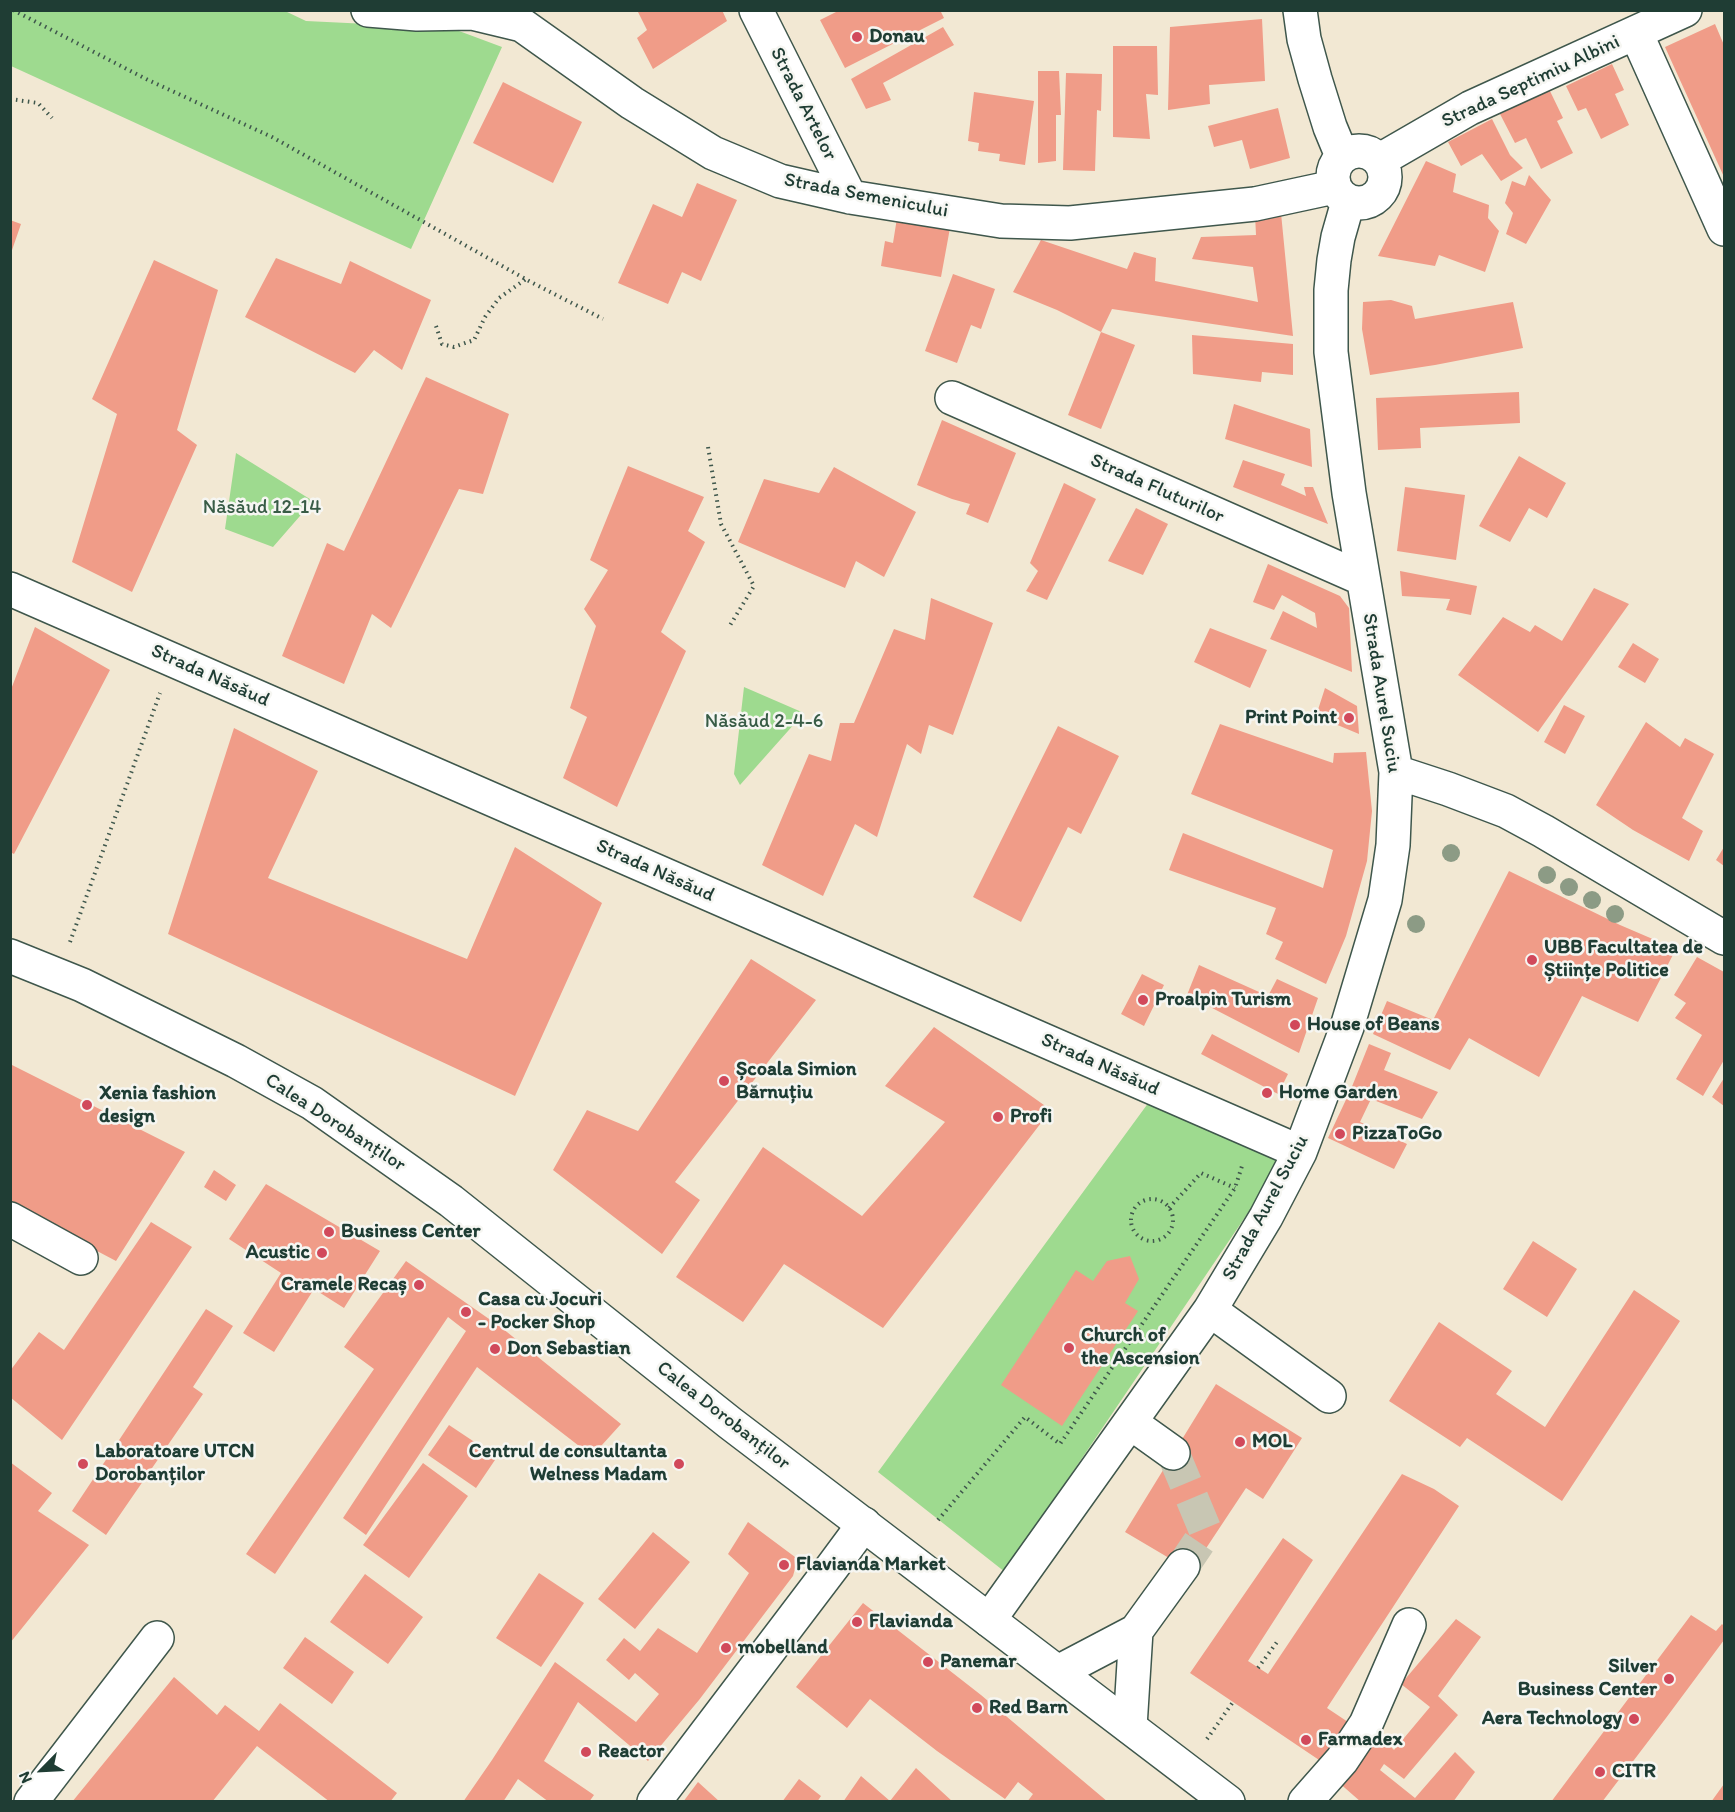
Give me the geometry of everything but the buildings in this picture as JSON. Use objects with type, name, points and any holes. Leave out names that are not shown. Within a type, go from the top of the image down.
[{"type":"street","name":"Strada Semenicului","points":[[369,10],[417,14],[472,13],[522,24],[632,103],[713,153],[780,181],[850,197],[1001,221],[1070,223],[1255,204],[1342,182]]},
{"type":"street","name":"Strada Artelor","points":[[756,10],[850,197]]},
{"type":"street","points":[[1300,10],[1304,39],[1330,127],[1342,182],[1360,204],[1371,201],[1380,193],[1385,182],[1385,171],[1380,160],[1372,153],[1361,150],[1351,151],[1342,182]]},
{"type":"street","name":"Strada Septimiu Albini","points":[[1380,160],[1470,108],[1685,10]]},
{"type":"street","points":[[1636,33],[1725,229]]},
{"type":"street","name":"Strada Aurel Suciu","points":[[989,1620],[1138,1428],[1266,1217],[1300,1152],[1347,1027],[1384,900],[1393,845],[1396,772],[1347,481],[1331,352],[1330,307],[1342,182]]},
{"type":"street","name":"Strada Fluturilor","points":[[952,398],[1363,579]]},
{"type":"street","name":"Strada Năsăud","points":[[10,589],[1300,1152]]},
{"type":"street","points":[[1396,772],[1506,811],[1725,938]]},
{"type":"street","name":"Calea Dorobanților","points":[[10,956],[82,985],[236,1061],[312,1103],[451,1201],[730,1423],[1228,1802]]},
{"type":"street","points":[[10,1219],[81,1258]]},
{"type":"street","points":[[1210,1310],[1329,1396]]},
{"type":"street","points":[[1138,1428],[1173,1453]]},
{"type":"street","points":[[654,1802],[864,1524]]},
{"type":"street","points":[[1058,1672],[1136,1631],[1183,1566]]},
{"type":"street","points":[[1305,1802],[1342,1760],[1366,1724],[1409,1625]]},
{"type":"street","points":[[1130,1727],[1136,1631]]},
{"type":"street","points":[[31,1802],[157,1638]]},
{"type":"path","points":[[13,10],[148,80],[272,137],[526,279],[603,319]]},
{"type":"path","points":[[10,99],[38,103],[52,118]]},
{"type":"path","points":[[436,326],[442,344],[454,346],[474,340],[485,317],[499,298],[526,279]]},
{"type":"path","points":[[708,447],[722,524],[753,586],[729,627]]},
{"type":"path","points":[[68,949],[172,659]]},
{"type":"path","points":[[938,1520],[1025,1417],[1060,1444],[1235,1188],[1253,1132]]},
{"type":"path","points":[[1169,1208],[1201,1173],[1235,1188]]},
{"type":"path","points":[[1150,1199],[1158,1200],[1164,1202],[1169,1208],[1173,1221],[1172,1227],[1163,1237],[1150,1241],[1138,1236],[1133,1230],[1131,1216],[1138,1204],[1150,1199]]},
{"type":"path","points":[[1258,1668],[1277,1642]]},
{"type":"path","points":[[1207,1739],[1233,1702]]},
{"type":"green space","points":[[11,10],[285,11],[306,21],[451,28],[502,47],[411,249],[11,66]]},
{"type":"green space","name":"Năsăud 12-14","points":[[236,453],[313,501],[273,547],[225,529]]},
{"type":"green space","name":"Năsăud 2-4-6","points":[[744,687],[804,713],[740,785],[734,774]]},
{"type":"green space","points":[[1149,1102],[1283,1161],[1005,1572],[878,1472]]},
{"type":"tunnel","points":[[1173,1453],[1206,1532],[1183,1566]]},
{"type":"place","name":"Donau","points":[[857,37]]},
{"type":"place","name":"Print Point","points":[[1349,718]]},
{"type":"place","name":"UBB Facultatea de Științe Politice","points":[[1532,960]]},
{"type":"place","name":"Proalpin Turism","points":[[1143,1000]]},
{"type":"place","name":"House of Beans","points":[[1295,1025]]},
{"type":"place","name":"Școala Simion Bărnuțiu","points":[[724,1081]]},
{"type":"place","name":"Home Garden","points":[[1267,1093]]},
{"type":"place","name":"Xenia fashion design","points":[[87,1105]]},
{"type":"place","name":"Profi","points":[[998,1117]]},
{"type":"place","name":"PizzaToGo","points":[[1340,1134]]},
{"type":"place","name":"Business Center","points":[[329,1232]]},
{"type":"place","name":"Acustic","points":[[322,1253]]},
{"type":"place","name":"Cramele Recaș","points":[[419,1285]]},
{"type":"place","name":"Casa cu Jocuri - Pocker Shop","points":[[466,1312]]},
{"type":"place","name":"Church of the Ascension","points":[[1069,1348]]},
{"type":"place","name":"Don Sebastian","points":[[495,1349]]},
{"type":"place","name":"MOL","points":[[1240,1442]]},
{"type":"place","name":"Laboratoare UTCN Dorobanților","points":[[83,1464]]},
{"type":"place","name":"Centrul de consultanta Welness Madam","points":[[679,1464]]},
{"type":"place","name":"Flavianda Market","points":[[784,1565]]},
{"type":"place","name":"Flavianda","points":[[857,1622]]},
{"type":"place","name":"mobelland","points":[[726,1648]]},
{"type":"place","name":"Panemar","points":[[928,1662]]},
{"type":"place","name":"Silver Business Center","points":[[1669,1679]]},
{"type":"place","name":"Red Barn","points":[[977,1708]]},
{"type":"place","name":"Aera Technology","points":[[1634,1719]]},
{"type":"place","name":"Farmadex","points":[[1306,1740]]},
{"type":"place","name":"Reactor","points":[[586,1752]]},
{"type":"place","name":"CITR","points":[[1600,1772]]}]
